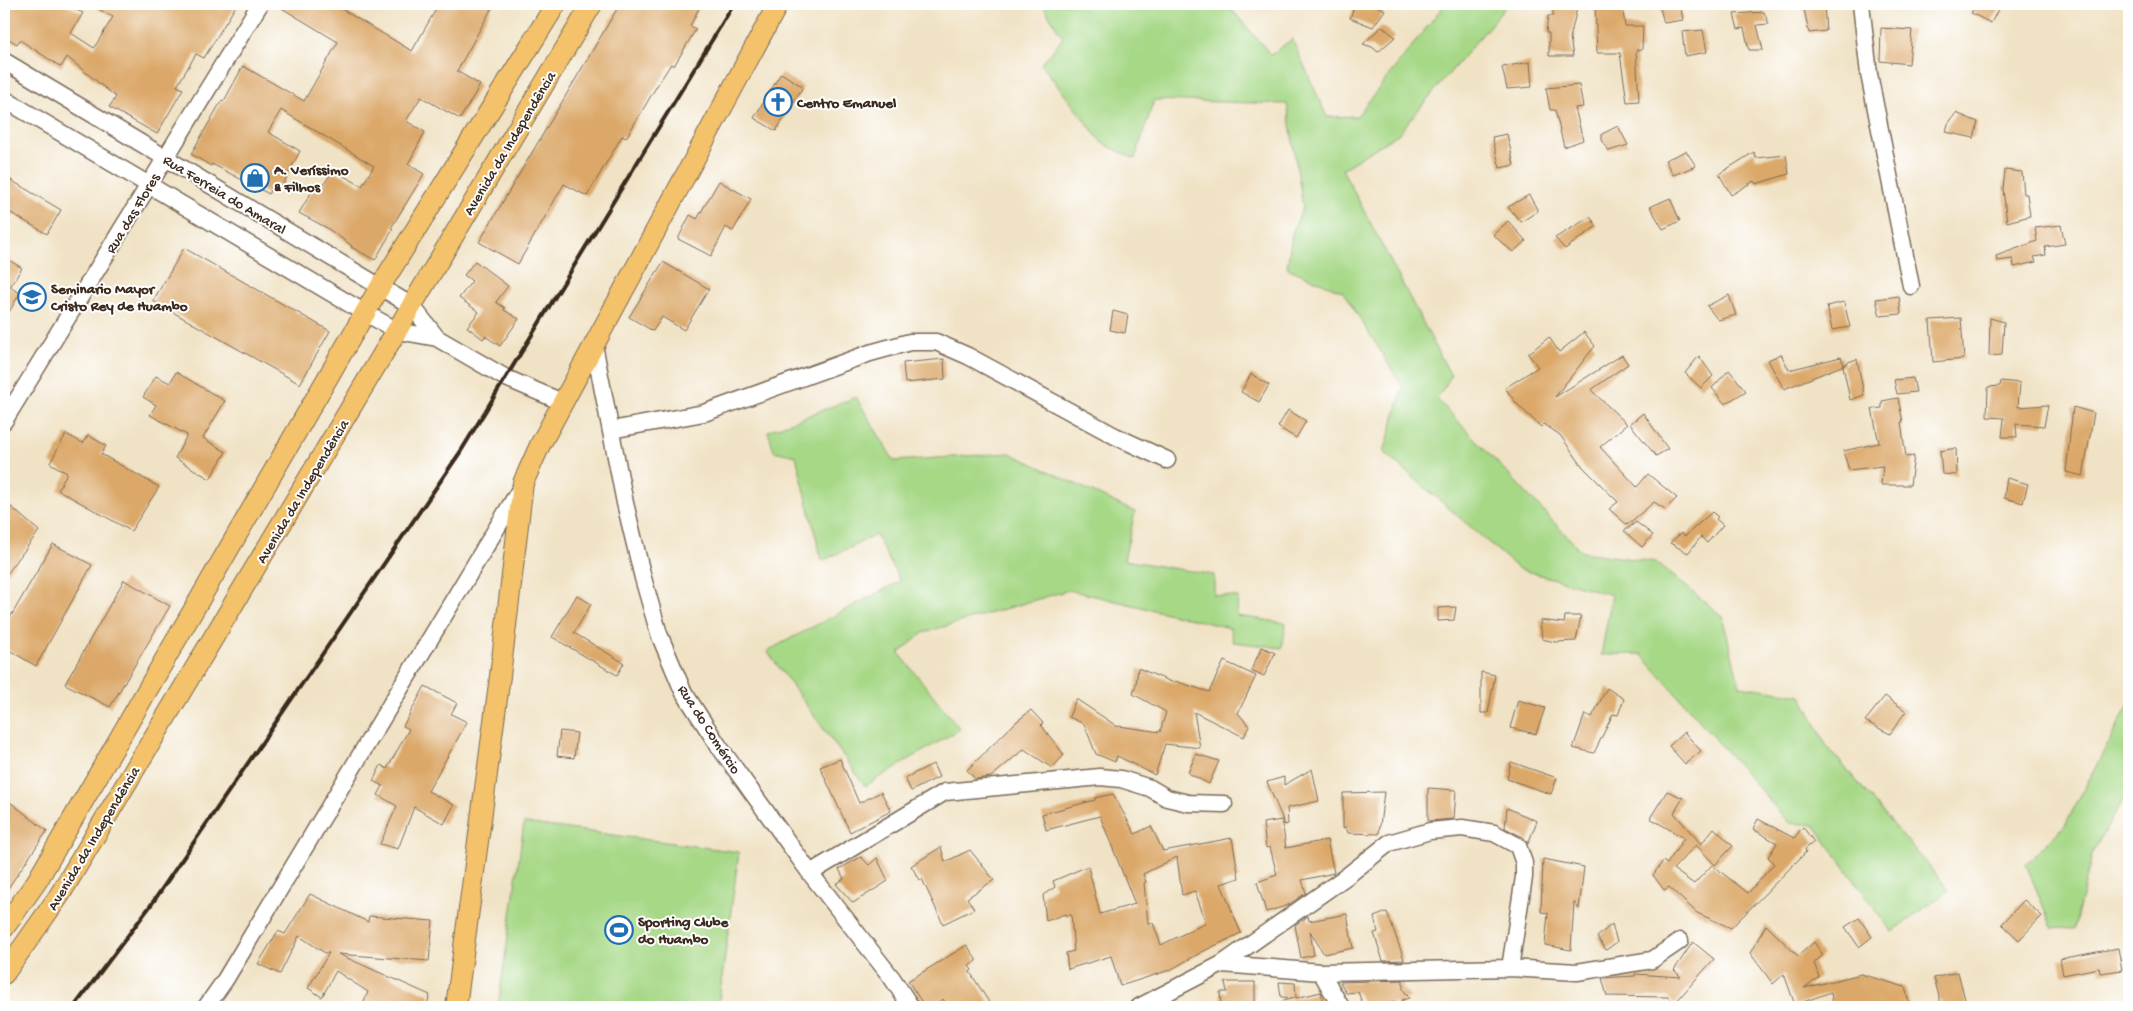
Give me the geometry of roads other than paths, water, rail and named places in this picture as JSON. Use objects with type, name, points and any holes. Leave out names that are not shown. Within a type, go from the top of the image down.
[{"type":"main road","name":"Avenida da Independência","points":[[4,928],[42,872],[380,287],[556,4]]},
{"type":"main road","name":"Avenida da Independência","points":[[4,974],[59,896],[592,4]]},
{"type":"main road","points":[[456,1007],[524,483],[540,445],[562,402],[778,4]]},
{"type":"main road","points":[[493,105],[520,124]]},
{"type":"street","name":"Rua das Flores","points":[[4,421],[260,4]]},
{"type":"street","points":[[1861,4],[1869,74],[1911,286]]},
{"type":"street","name":"Rua Ferreia do Amaral","points":[[4,61],[412,306],[437,338]]},
{"type":"street","name":"Rua Ferreia do Amaral","points":[[4,99],[398,331],[437,338],[506,378],[562,402]]},
{"type":"street","points":[[611,430],[704,413],[823,369],[910,342],[936,342],[968,356],[1115,436],[1167,460]]},
{"type":"street","name":"Rua do Comércio","points":[[594,345],[625,503],[643,578],[659,634],[683,691],[718,745],[810,873],[892,978],[911,1007]]},
{"type":"street","points":[[206,1007],[225,980],[524,483]]},
{"type":"street","points":[[810,873],[944,792],[1100,777],[1121,779],[1150,788],[1168,798],[1188,803],[1224,804]]},
{"type":"street","points":[[1139,1007],[1222,964],[1347,876],[1389,843],[1430,831],[1462,828],[1494,833],[1518,846],[1524,863],[1524,877],[1510,968]]},
{"type":"street","points":[[1222,964],[1321,972],[1510,968],[1577,972],[1652,960],[1680,941]]},
{"type":"street","points":[[1321,972],[1341,1007]]},
{"type":"railway","points":[[74,1007],[151,905],[461,451],[734,4]]},
{"type":"place","name":"Centro Emanuel","points":[[778,102]]},
{"type":"place","name":"A. Veríssimo & Filhos","points":[[255,178]]},
{"type":"place","name":"Seminario Mayor Cristo Rey de Huambo","points":[[32,297]]},
{"type":"place","name":"Sporting Clube do Huambo","points":[[619,930]]}]
